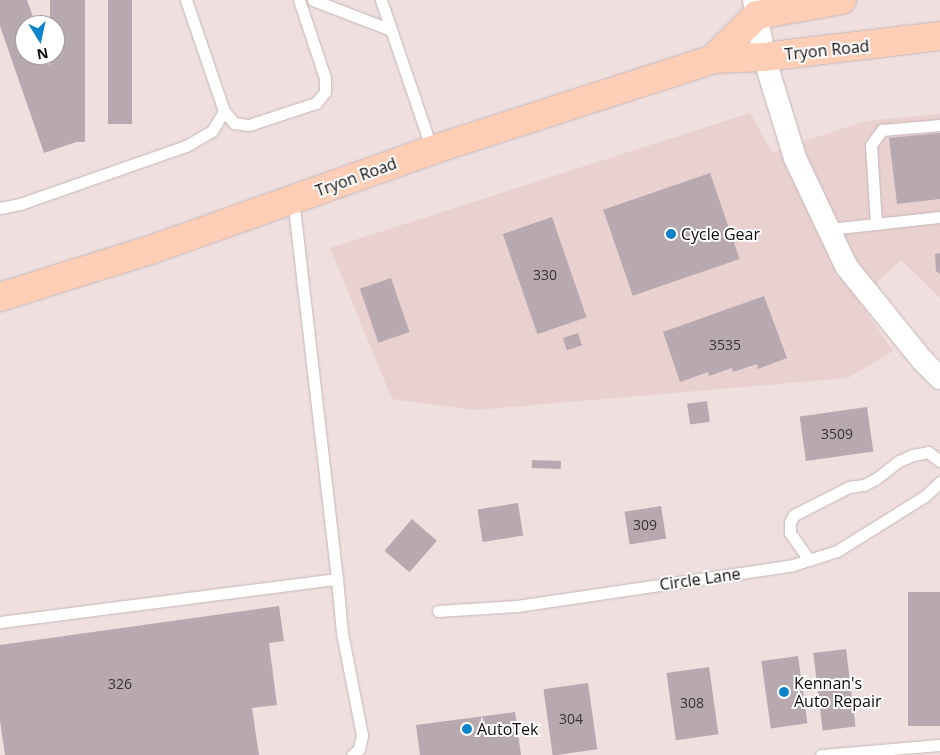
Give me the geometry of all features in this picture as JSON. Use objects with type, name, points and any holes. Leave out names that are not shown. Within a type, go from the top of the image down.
[{"type":"main road","points":[[755,8],[842,0]]},
{"type":"main road","name":"Tryon Road","points":[[713,59],[755,8]]},
{"type":"main road","name":"Tryon Road","points":[[0,297],[153,249],[432,150],[713,59],[764,57],[940,36]]},
{"type":"street","points":[[755,8],[764,57],[795,158],[846,266],[923,361],[940,378]]},
{"type":"lane","points":[[186,0],[224,111],[234,123],[249,125],[316,103],[325,92],[325,78],[299,0]]},
{"type":"lane","points":[[313,0],[391,30]]},
{"type":"lane","points":[[381,0],[432,150]]},
{"type":"lane","points":[[0,208],[20,204],[186,146],[212,131],[224,111]]},
{"type":"lane","points":[[876,224],[871,145],[882,130],[940,125]]},
{"type":"lane","points":[[293,200],[342,633],[362,735],[359,749],[352,755]]},
{"type":"lane","points":[[829,229],[940,217]]},
{"type":"lane","points":[[809,560],[790,532],[790,522],[794,515],[849,487],[864,485],[878,478],[899,461],[913,455],[928,452],[940,461]]},
{"type":"lane","name":"Circle Lane","points":[[438,611],[517,606],[793,566],[837,551],[925,496],[940,482]]},
{"type":"lane","points":[[0,622],[337,579]]},
{"type":"lane","points":[[821,755],[940,744]]},
{"type":"shaded area","points":[[750,113],[772,152],[865,121],[940,114],[940,298],[901,260],[858,300],[893,351],[848,378],[475,410],[392,399],[330,248]]},
{"type":"building","points":[[0,0],[27,0],[32,15],[15,15],[15,65],[49,65],[76,142],[44,153],[0,26]]},
{"type":"building","points":[[50,0],[85,0],[85,142],[50,142],[50,65],[65,65],[65,15],[50,15]]},
{"type":"building","points":[[108,0],[132,0],[132,124],[108,124]]},
{"type":"building","points":[[940,133],[940,199],[897,204],[889,138]]},
{"type":"building","name":"Cycle Gear","points":[[710,173],[740,259],[633,296],[603,210]]},
{"type":"building","points":[[552,217],[587,317],[537,334],[503,234]]},
{"type":"building","points":[[940,253],[940,274],[936,271],[935,254]]},
{"type":"building","points":[[391,278],[410,332],[378,343],[360,289]]},
{"type":"building","points":[[764,296],[787,358],[758,369],[757,364],[733,372],[732,368],[709,376],[708,372],[680,382],[663,332]]},
{"type":"building","points":[[578,333],[582,345],[567,350],[563,338]]},
{"type":"building","points":[[707,401],[710,422],[690,425],[687,404]]},
{"type":"building","points":[[867,407],[873,452],[806,461],[800,416]]},
{"type":"building","points":[[532,460],[561,461],[561,469],[532,468]]},
{"type":"building","points":[[518,503],[523,536],[483,542],[478,509]]},
{"type":"building","points":[[661,506],[666,539],[630,544],[624,512]]},
{"type":"building","points":[[412,519],[437,541],[409,572],[384,551]]},
{"type":"building","points":[[908,592],[940,592],[940,726],[908,726]]},
{"type":"building","points":[[279,606],[284,641],[269,643],[277,705],[252,708],[259,755],[5,755],[0,721],[0,645]]},
{"type":"building","points":[[846,649],[856,726],[823,730],[813,653]]},
{"type":"building","name":"Kennan's Auto Repair","points":[[798,656],[807,723],[771,728],[761,661]]},
{"type":"building","points":[[709,667],[718,734],[676,740],[666,673]]},
{"type":"building","points":[[588,683],[597,749],[553,755],[543,689]]},
{"type":"building","name":"AutoTek","points":[[515,712],[521,755],[420,755],[416,725]]},
{"type":"place","name":"Cycle Gear","points":[[671,234]]},
{"type":"place","name":"Kennan's Auto Repair","points":[[784,692]]},
{"type":"place","name":"AutoTek","points":[[467,729]]}]
